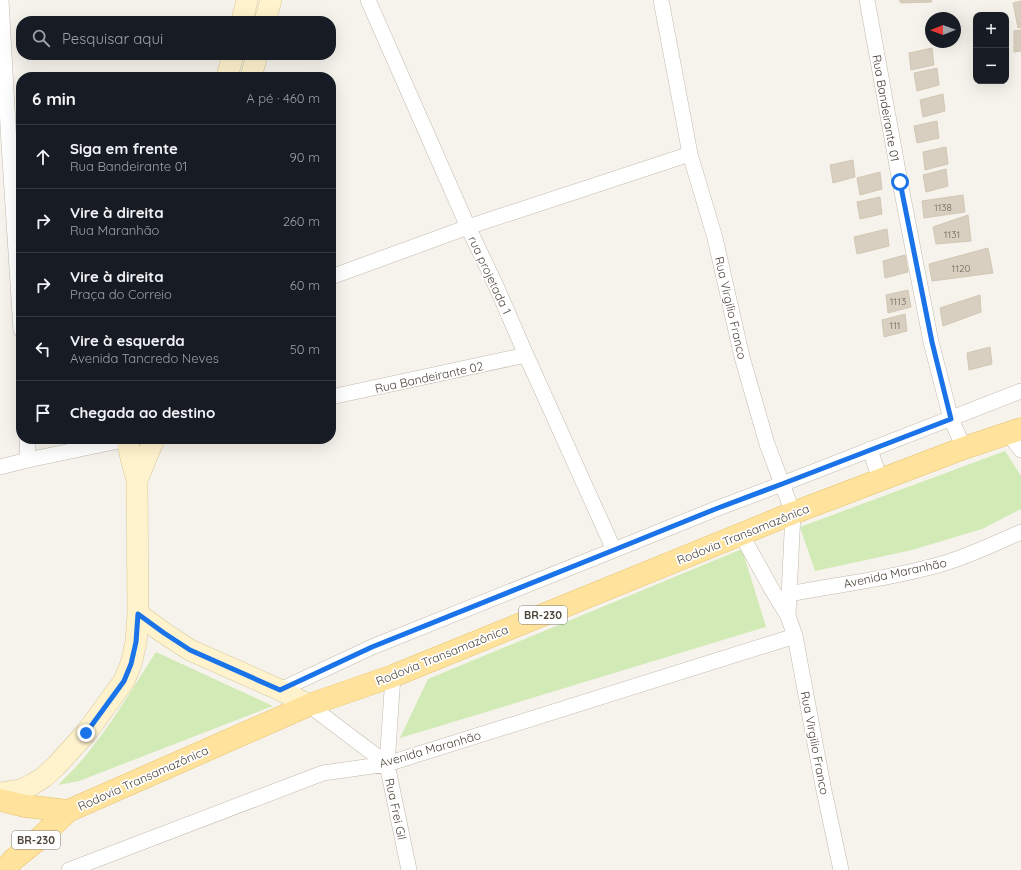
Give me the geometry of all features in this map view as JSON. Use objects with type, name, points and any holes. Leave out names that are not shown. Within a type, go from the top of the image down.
[{"type":"main road","points":[[243,16],[247,0]]},
{"type":"main road","points":[[266,16],[271,0]]},
{"type":"main road","points":[[228,72],[232,60]]},
{"type":"main road","points":[[252,72],[255,60]]},
{"type":"main road","name":"Rodovia Transamazônica","points":[[4,870],[14,859],[40,838],[68,811],[309,705],[394,676],[793,513],[964,448],[1014,431]]},
{"type":"main road","points":[[0,793],[21,790],[44,777],[56,766],[86,733],[124,681],[131,664],[136,642],[138,614],[137,480],[129,444]]},
{"type":"main road","points":[[137,480],[152,444]]},
{"type":"main road","points":[[138,614],[190,650],[280,690],[309,705]]},
{"type":"main road","name":"Rodovia Transamazônica","points":[[0,800],[25,806],[68,811]]},
{"type":"street","points":[[1,0],[16,252]]},
{"type":"street","name":"rua projetada 1","points":[[368,0],[468,227],[497,288],[526,356],[614,550]]},
{"type":"street","name":"Rua Virgilio Franco","points":[[661,0],[690,154],[715,238],[742,357],[767,444],[793,513],[788,616]]},
{"type":"street","name":"Rua Bandeirante 01","points":[[866,0],[930,334],[951,419],[964,448]]},
{"type":"street","points":[[336,275],[468,227],[690,154]]},
{"type":"street","name":"Rua Bandeirante 02","points":[[336,396],[526,356]]},
{"type":"street","points":[[280,690],[372,647],[718,508],[1021,392]]},
{"type":"street","points":[[1014,431],[1021,450]]},
{"type":"street","points":[[27,444],[28,460]]},
{"type":"street","points":[[0,467],[104,444]]},
{"type":"street","points":[[870,449],[880,480]]},
{"type":"street","name":"Avenida Maranhão","points":[[789,594],[903,573],[945,563],[976,552],[1021,532]]},
{"type":"street","name":"Rua Virgilio Franco","points":[[741,534],[788,616],[795,636],[823,786],[841,870]]},
{"type":"street","name":"Avenida Maranhão","points":[[69,870],[322,773],[386,764],[795,636]]},
{"type":"street","name":"Rua Frei Gil","points":[[394,676],[386,764],[409,870]]},
{"type":"street","points":[[309,705],[386,764]]},
{"type":"green space","points":[[1005,451],[1021,476],[1021,509],[982,529],[912,550],[815,571],[800,527]]},
{"type":"green space","points":[[742,549],[766,627],[400,738],[428,679]]},
{"type":"green space","points":[[156,652],[273,706],[79,781],[58,785],[97,742]]},
{"type":"building","points":[[899,0],[931,0],[932,2],[901,3]]},
{"type":"building","points":[[1021,1],[1021,27],[1018,28],[1013,3]]},
{"type":"building","points":[[1021,30],[1021,51],[1014,52],[1014,31]]},
{"type":"building","points":[[932,48],[934,65],[911,70],[909,53]]},
{"type":"building","points":[[937,68],[939,85],[917,91],[914,73]]},
{"type":"building","points":[[943,94],[945,111],[923,117],[920,100]]},
{"type":"building","points":[[937,121],[939,138],[917,143],[914,126]]},
{"type":"building","points":[[946,147],[948,164],[925,170],[923,152]]},
{"type":"building","points":[[853,160],[855,177],[833,183],[830,165]]},
{"type":"building","points":[[946,169],[948,186],[926,192],[923,175]]},
{"type":"building","points":[[880,172],[882,189],[860,195],[857,178]]},
{"type":"building","points":[[963,195],[965,212],[924,218],[922,201]]},
{"type":"building","points":[[880,197],[882,214],[860,219],[857,202]]},
{"type":"building","points":[[968,215],[971,241],[936,244],[933,227]]},
{"type":"building","points":[[887,229],[889,246],[857,254],[854,237]]},
{"type":"building","points":[[988,248],[993,273],[932,281],[929,264]]},
{"type":"building","points":[[905,255],[908,272],[885,278],[883,261]]},
{"type":"building","points":[[908,290],[911,307],[888,313],[886,295]]},
{"type":"building","points":[[980,295],[981,312],[943,326],[940,308]]},
{"type":"building","points":[[905,314],[907,331],[884,337],[882,320]]},
{"type":"building","points":[[990,347],[992,364],[969,370],[967,353]]},
{"type":"route","points":[[86,733],[124,681],[131,664],[136,642],[138,614],[190,650],[280,690],[372,647],[718,508],[951,419],[932,342],[900,182]]}]
